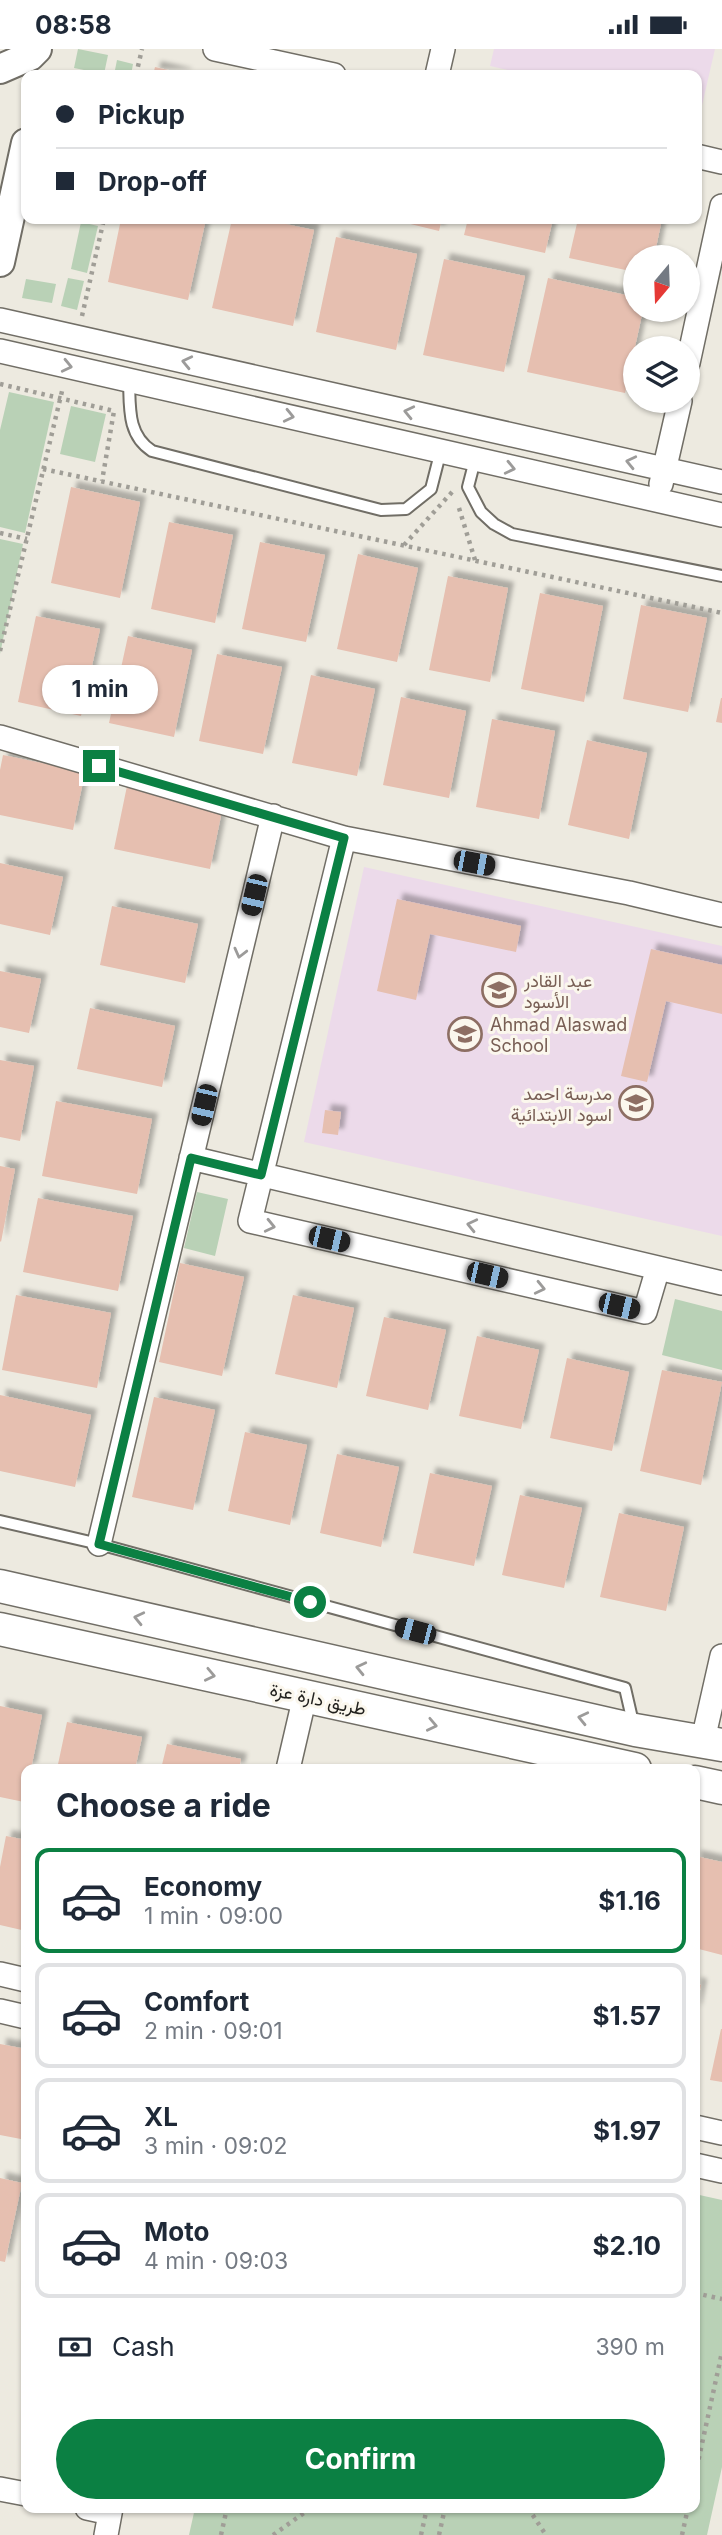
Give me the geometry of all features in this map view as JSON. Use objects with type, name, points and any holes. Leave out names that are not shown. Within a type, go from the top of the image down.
[{"type":"main road","points":[[0,1586],[635,1730],[713,1743]]},
{"type":"main road","name":"طريق دارة عزة","points":[[0,1629],[611,1764]]},
{"type":"main road","points":[[700,1783],[722,1788]]},
{"type":"street","points":[[0,69],[30,56],[37,49]]},
{"type":"street","points":[[44,70],[50,49]]},
{"type":"street","points":[[215,49],[311,70]]},
{"type":"street","points":[[438,70],[443,49]]},
{"type":"street","points":[[702,157],[722,162]]},
{"type":"street","points":[[0,261],[21,166]]},
{"type":"street","points":[[694,336],[722,206]]},
{"type":"street","points":[[0,320],[722,482]]},
{"type":"street","points":[[0,351],[722,515]]},
{"type":"street","points":[[658,501],[677,413]]},
{"type":"street","points":[[0,737],[344,838],[629,893],[722,915]]},
{"type":"street","points":[[99,1544],[273,816]]},
{"type":"street","points":[[344,838],[250,1221],[645,1312],[658,1268]]},
{"type":"street","points":[[191,1158],[722,1283]]},
{"type":"street","points":[[713,1743],[722,1656]]},
{"type":"street","points":[[289,1764],[305,1696]]},
{"type":"street","points":[[0,1974],[21,1979]]},
{"type":"street","points":[[0,2011],[21,2016]]},
{"type":"street","points":[[700,2128],[722,2133]]},
{"type":"street","points":[[700,2166],[722,2171]]},
{"type":"street","points":[[0,2489],[21,2493]]},
{"type":"lane","points":[[129,380],[133,428],[139,440],[152,451],[382,510],[406,509],[431,489],[441,450]]},
{"type":"lane","points":[[475,460],[468,488],[481,512],[512,534],[722,576]]},
{"type":"lane","points":[[0,1521],[99,1544],[625,1688],[635,1730]]},
{"type":"path","points":[[137,70],[142,49]]},
{"type":"path","points":[[77,337],[103,224]]},
{"type":"path","points":[[0,651],[67,366]]},
{"type":"path","points":[[0,384],[114,411],[102,481]]},
{"type":"path","points":[[43,469],[722,613]]},
{"type":"path","points":[[403,545],[453,491]]},
{"type":"path","points":[[0,533],[27,539]]},
{"type":"path","points":[[700,2294],[722,2299]]},
{"type":"path","points":[[700,2444],[722,2352]]},
{"type":"path","points":[[220,2535],[225,2513]]},
{"type":"path","points":[[273,2535],[304,2513]]},
{"type":"path","points":[[421,2535],[426,2513]]},
{"type":"path","points":[[439,2535],[443,2513]]},
{"type":"path","points":[[531,2513],[546,2535]]},
{"type":"path","points":[[682,2535],[687,2513]]},
{"type":"shaded area","points":[[494,49],[715,49],[702,105],[702,70],[507,70],[490,66]]},
{"type":"shaded area","name":"Ahmad Alaswad School","points":[[364,867],[722,946],[722,1236],[304,1142]]},
{"type":"green space","points":[[78,49],[108,55],[105,70],[74,68]]},
{"type":"green space","points":[[117,60],[133,64],[132,70],[115,70]]},
{"type":"green space","points":[[81,224],[98,226],[87,273],[71,269]]},
{"type":"green space","points":[[68,278],[84,281],[77,310],[61,306]]},
{"type":"green space","points":[[26,279],[56,284],[52,303],[22,298]]},
{"type":"green space","points":[[9,392],[54,402],[25,533],[0,527],[0,430]]},
{"type":"green space","points":[[71,406],[106,414],[95,462],[60,454]]},
{"type":"green space","points":[[0,539],[23,544],[0,654]]},
{"type":"green space","points":[[197,1192],[228,1199],[215,1256],[184,1248]]},
{"type":"green space","points":[[675,1299],[722,1311],[722,1370],[662,1355]]},
{"type":"green space","points":[[700,2195],[722,2200],[722,2467],[707,2535],[189,2535],[194,2513],[700,2513]]},
{"type":"building","points":[[120,224],[205,224],[188,300],[108,282]]},
{"type":"building","points":[[231,224],[286,224],[314,230],[293,326],[212,308]]},
{"type":"building","points":[[410,224],[441,224],[439,231]]},
{"type":"building","points":[[467,224],[552,224],[545,253],[464,235]]},
{"type":"building","points":[[577,224],[661,224],[657,245],[623,245],[623,269],[569,258]]},
{"type":"building","points":[[336,237],[417,254],[396,350],[316,332]]},
{"type":"building","points":[[444,259],[525,276],[504,372],[423,355]]},
{"type":"building","points":[[548,278],[623,294],[623,322],[640,322],[637,336],[623,336],[623,393],[527,372]]},
{"type":"building","points":[[71,487],[140,502],[120,598],[51,583]]},
{"type":"building","points":[[169,522],[233,535],[215,623],[151,609]]},
{"type":"building","points":[[260,542],[325,555],[306,642],[242,629]]},
{"type":"building","points":[[358,554],[418,568],[397,662],[337,649]]},
{"type":"building","points":[[448,576],[508,588],[490,682],[429,670]]},
{"type":"building","points":[[540,593],[603,606],[584,702],[521,689]]},
{"type":"building","points":[[641,605],[707,618],[688,712],[623,699]]},
{"type":"building","points":[[36,616],[100,629],[81,716],[18,702]]},
{"type":"building","points":[[128,636],[192,650],[174,737],[109,723]]},
{"type":"building","points":[[217,654],[282,667],[263,754],[199,741]]},
{"type":"building","points":[[311,675],[375,689],[357,776],[292,763]]},
{"type":"building","points":[[401,697],[466,711],[449,798],[383,785]]},
{"type":"building","points":[[722,698],[722,723],[716,722]]},
{"type":"building","points":[[492,719],[555,731],[539,819],[476,807]]},
{"type":"building","points":[[587,740],[647,753],[629,839],[568,825]]},
{"type":"building","points":[[3,755],[85,772],[73,830],[0,815],[0,770]]},
{"type":"building","points":[[127,786],[223,806],[210,869],[114,849]]},
{"type":"building","points":[[0,863],[63,877],[50,935],[0,924]]},
{"type":"building","points":[[397,899],[521,926],[516,952],[430,934],[416,1000],[377,991]]},
{"type":"building","points":[[112,906],[198,924],[185,983],[100,965]]},
{"type":"building","points":[[651,949],[722,965],[722,1014],[666,1001],[647,1082],[621,1076]]},
{"type":"building","points":[[0,971],[41,979],[29,1033],[0,1027]]},
{"type":"building","points":[[90,1008],[175,1026],[162,1087],[77,1069]]},
{"type":"building","points":[[0,1060],[34,1066],[20,1141],[0,1137]]},
{"type":"building","points":[[56,1101],[152,1119],[137,1194],[42,1176]]},
{"type":"building","points":[[325,1110],[341,1112],[338,1135],[322,1133]]},
{"type":"building","points":[[0,1166],[15,1169],[1,1242],[0,1241]]},
{"type":"building","points":[[38,1198],[133,1216],[118,1291],[23,1272]]},
{"type":"building","points":[[180,1263],[244,1277],[222,1376],[159,1362]]},
{"type":"building","points":[[16,1295],[111,1313],[97,1388],[2,1370]]},
{"type":"building","points":[[293,1295],[354,1308],[337,1388],[275,1374]]},
{"type":"building","points":[[384,1317],[446,1330],[428,1410],[366,1396]]},
{"type":"building","points":[[477,1336],[539,1350],[521,1429],[459,1416]]},
{"type":"building","points":[[567,1358],[629,1372],[612,1451],[550,1438]]},
{"type":"building","points":[[662,1370],[722,1382],[701,1485],[640,1471]]},
{"type":"building","points":[[0,1395],[91,1415],[75,1487],[0,1471]]},
{"type":"building","points":[[154,1397],[215,1410],[193,1510],[132,1497]]},
{"type":"building","points":[[245,1432],[307,1445],[290,1525],[228,1511]]},
{"type":"building","points":[[337,1454],[399,1467],[381,1547],[320,1533]]},
{"type":"building","points":[[430,1473],[492,1486],[474,1566],[413,1553]]},
{"type":"building","points":[[520,1495],[582,1508],[564,1588],[502,1575]]},
{"type":"building","points":[[619,1513],[684,1527],[666,1611],[600,1597]]},
{"type":"building","points":[[0,1706],[42,1715],[32,1764],[21,1764],[21,1801],[0,1797]]},
{"type":"building","points":[[67,1722],[142,1737],[136,1764],[58,1764]]},
{"type":"building","points":[[167,1744],[241,1759],[240,1764],[162,1764]]},
{"type":"building","points":[[6,1836],[21,1839],[21,1930],[0,1925],[0,1867]]},
{"type":"building","points":[[700,1857],[722,1862],[722,1955],[700,1949]]},
{"type":"building","points":[[722,2029],[722,2082],[710,2080]]},
{"type":"building","points":[[0,2044],[21,2048],[21,2139],[0,2135]]},
{"type":"building","points":[[0,2178],[21,2183],[21,2188],[5,2262],[0,2261]]},
{"type":"place","name":"عبد القادر الأسود","points":[[499,990]]},
{"type":"place","name":"Ahmad Alaswad School","points":[[465,1034]]},
{"type":"place","name":"مدرسة احمد اسود الابتدائية","points":[[636,1103]]},
{"type":"route","points":[[99,766],[344,838],[261,1175],[191,1158],[99,1544],[310,1602]]}]
